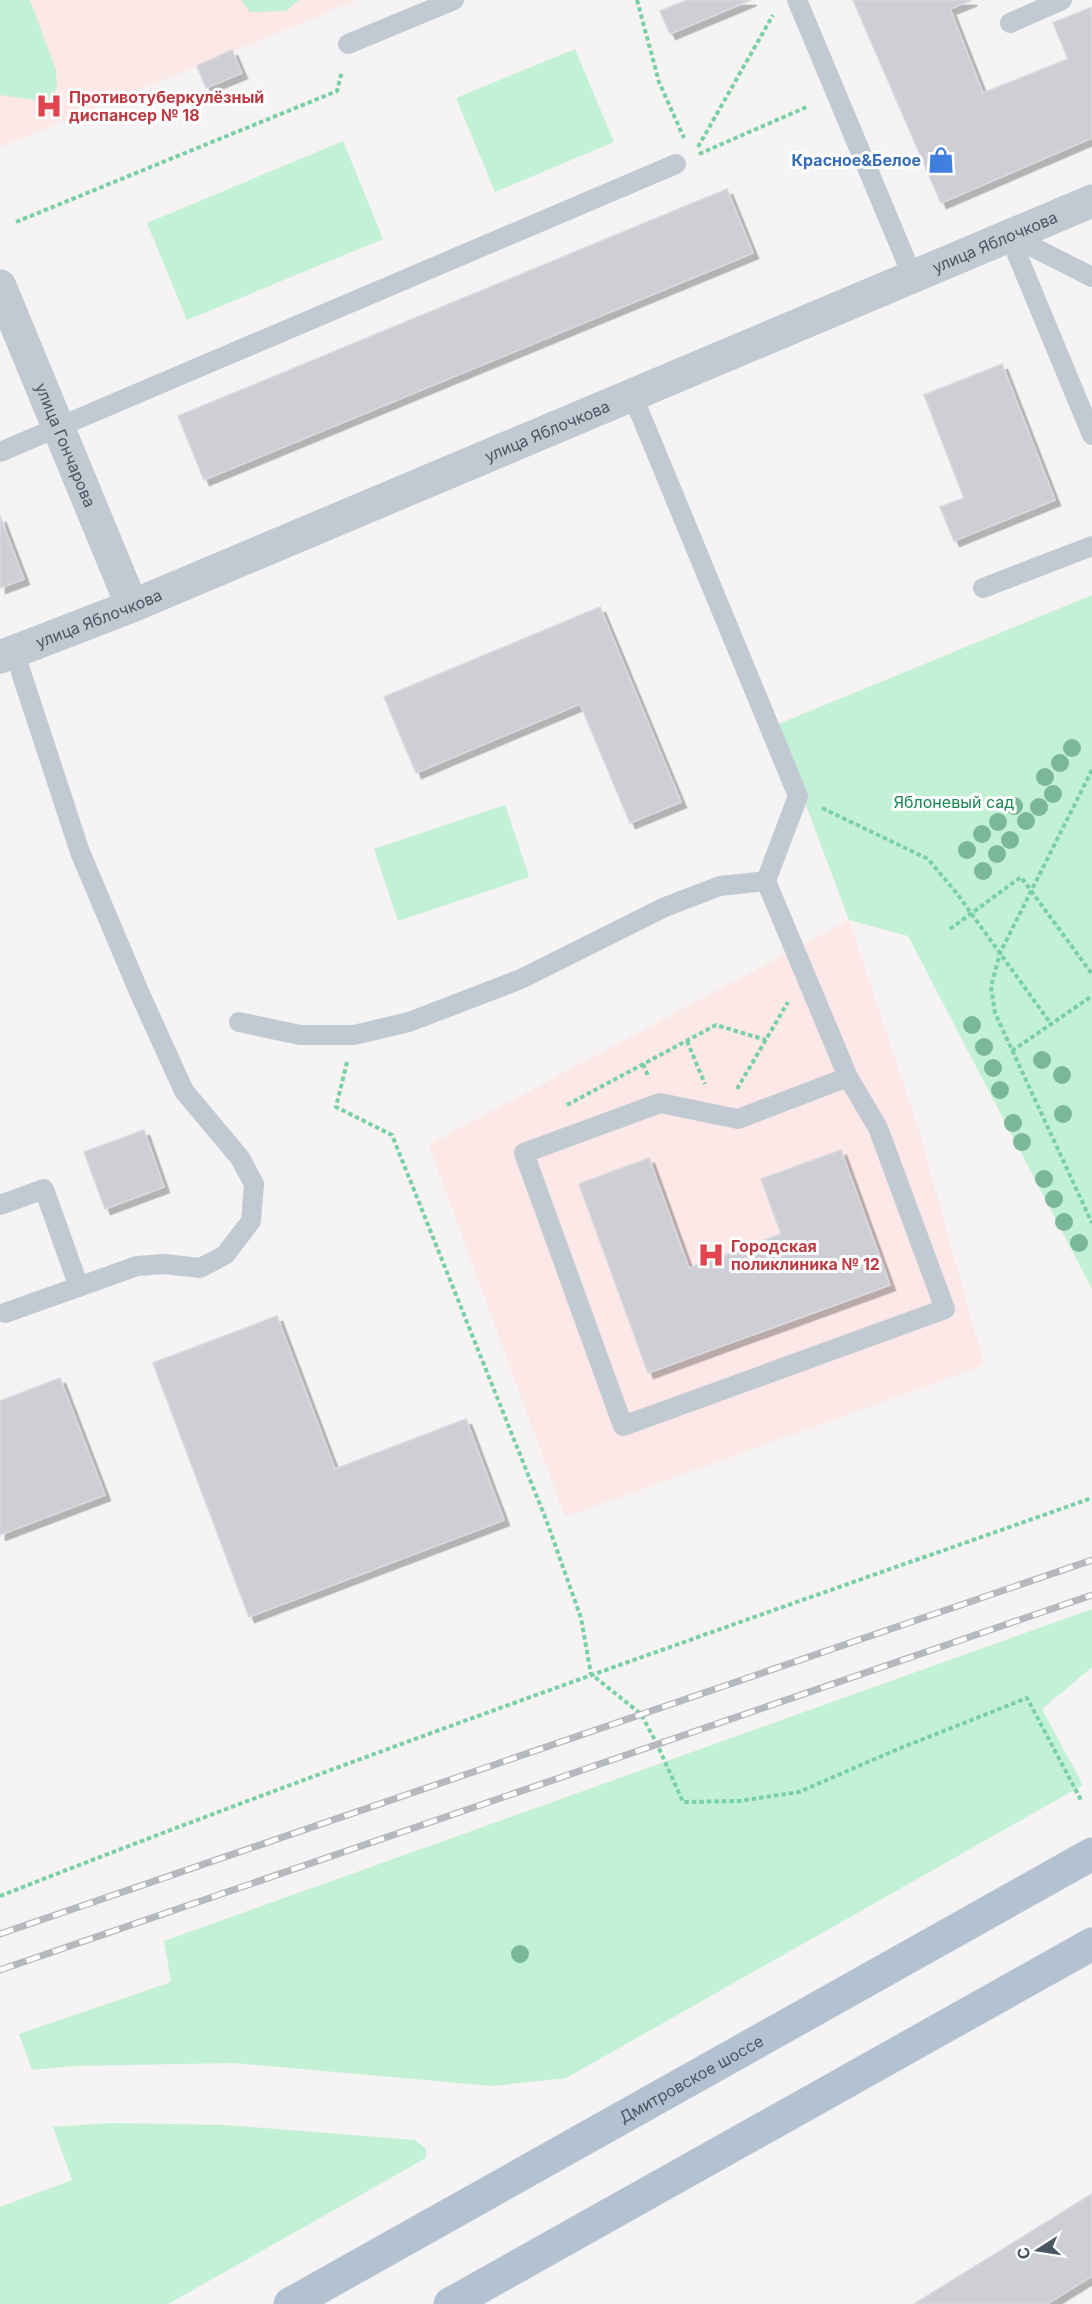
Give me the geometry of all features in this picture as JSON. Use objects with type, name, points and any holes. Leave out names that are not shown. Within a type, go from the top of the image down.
[{"type":"main road","name":"Дмитровское шоссе","points":[[290,2304],[1092,1854]]},
{"type":"main road","points":[[450,2304],[1092,1944]]},
{"type":"street","name":"улица Яблочкова","points":[[7,654],[132,606],[1092,201]]},
{"type":"street","name":"улица Гончарова","points":[[0,286],[132,606]]},
{"type":"lane","points":[[348,44],[454,0]]},
{"type":"lane","points":[[797,0],[912,275]]},
{"type":"lane","points":[[1010,22],[1062,0]]},
{"type":"lane","points":[[0,452],[685,160]]},
{"type":"lane","points":[[1009,235],[1092,277]]},
{"type":"lane","points":[[1009,235],[1092,435]]},
{"type":"lane","points":[[632,394],[798,796],[766,881],[848,1077],[878,1128],[945,1310],[623,1426],[524,1153],[660,1103],[738,1119],[848,1077]]},
{"type":"lane","points":[[983,588],[1092,546]]},
{"type":"lane","points":[[5,1313],[137,1266],[165,1264],[200,1268],[225,1255],[251,1221],[254,1184],[240,1158],[184,1091],[80,852],[7,654]]},
{"type":"lane","points":[[239,1022],[300,1035],[354,1035],[409,1022],[521,979],[664,907],[720,886],[766,881]]},
{"type":"lane","points":[[0,1205],[44,1189],[79,1287]]},
{"type":"path","points":[[636,0],[659,82],[685,160]]},
{"type":"path","points":[[685,160],[775,10]]},
{"type":"path","points":[[16,222],[337,91],[348,44]]},
{"type":"path","points":[[685,160],[809,106]]},
{"type":"path","points":[[1092,770],[1000,953],[991,987],[995,1013],[1092,1223]]},
{"type":"path","points":[[798,796],[928,859],[971,913],[1051,1024]]},
{"type":"path","points":[[950,929],[1022,877],[1092,974]]},
{"type":"path","points":[[720,1115],[805,973]]},
{"type":"path","points":[[1012,1051],[1092,996]]},
{"type":"path","points":[[563,1107],[716,1025],[766,1040]]},
{"type":"path","points":[[354,1035],[336,1107],[392,1135],[547,1522],[580,1618],[591,1674],[641,1714],[683,1802],[738,1801],[798,1792],[898,1749],[1027,1698],[1081,1800]]},
{"type":"path","points":[[686,1041],[720,1115]]},
{"type":"path","points":[[0,1896],[148,1838],[591,1674],[1092,1498]]},
{"type":"shaded area","name":"Противотуберкулёзный диспансер № 18","points":[[0,0],[357,0],[0,147]]},
{"type":"shaded area","name":"Городская поликлиника № 12","points":[[849,920],[918,1128],[984,1365],[565,1517],[429,1145]]},
{"type":"green space","points":[[0,0],[30,0],[56,70],[57,88],[47,102],[0,95]]},
{"type":"green space","points":[[241,0],[299,0],[286,11],[250,12]]},
{"type":"green space","points":[[575,49],[614,142],[495,192],[456,98]]},
{"type":"green space","points":[[343,141],[383,239],[187,320],[147,223]]},
{"type":"green space","name":"Яблоневый сад","points":[[1092,595],[1092,1289],[908,936],[849,920],[776,725]]},
{"type":"green space","points":[[505,805],[529,877],[398,921],[374,849]]},
{"type":"green space","points":[[1092,1609],[1092,1667],[1042,1709],[1083,1785],[566,2078],[493,2086],[234,2063],[73,2066],[32,2070],[19,2034],[171,1982],[164,1941]]},
{"type":"green space","points":[[112,2123],[224,2125],[415,2140],[426,2149],[426,2158],[168,2304],[0,2304],[0,2207],[72,2180],[53,2127]]},
{"type":"building","points":[[687,0],[751,0],[670,34],[660,11]]},
{"type":"building","points":[[853,0],[972,0],[950,9],[983,93],[1068,59],[1053,23],[1092,7],[1092,138],[941,203]]},
{"type":"building","points":[[232,50],[242,73],[206,88],[197,66]]},
{"type":"building","points":[[727,189],[753,253],[204,480],[178,416]]},
{"type":"building","points":[[1002,364],[1055,500],[954,541],[940,507],[964,498],[924,395]]},
{"type":"building","points":[[0,516],[24,579],[0,588]]},
{"type":"building","points":[[600,607],[681,802],[630,823],[580,704],[416,773],[384,697]]},
{"type":"building","points":[[144,1130],[164,1187],[105,1209],[84,1152]]},
{"type":"building","points":[[841,1150],[890,1285],[648,1373],[579,1184],[649,1158],[689,1268],[781,1234],[761,1179]]},
{"type":"building","points":[[277,1316],[335,1469],[466,1419],[504,1520],[249,1617],[153,1363]]},
{"type":"building","points":[[60,1378],[105,1495],[0,1535],[0,1401]]},
{"type":"building","points":[[1092,2194],[1092,2276],[1047,2304],[914,2304]]},
{"type":"railway","points":[[0,1934],[1092,1560]]},
{"type":"railway","points":[[0,1970],[1092,1595]]},
{"type":"place","name":"Противотуберкулёзный диспансер № 18","points":[[49,106]]},
{"type":"place","name":"Красное&Белое","points":[[941,160]]},
{"type":"place","name":"Городская поликлиника № 12","points":[[711,1255]]}]
